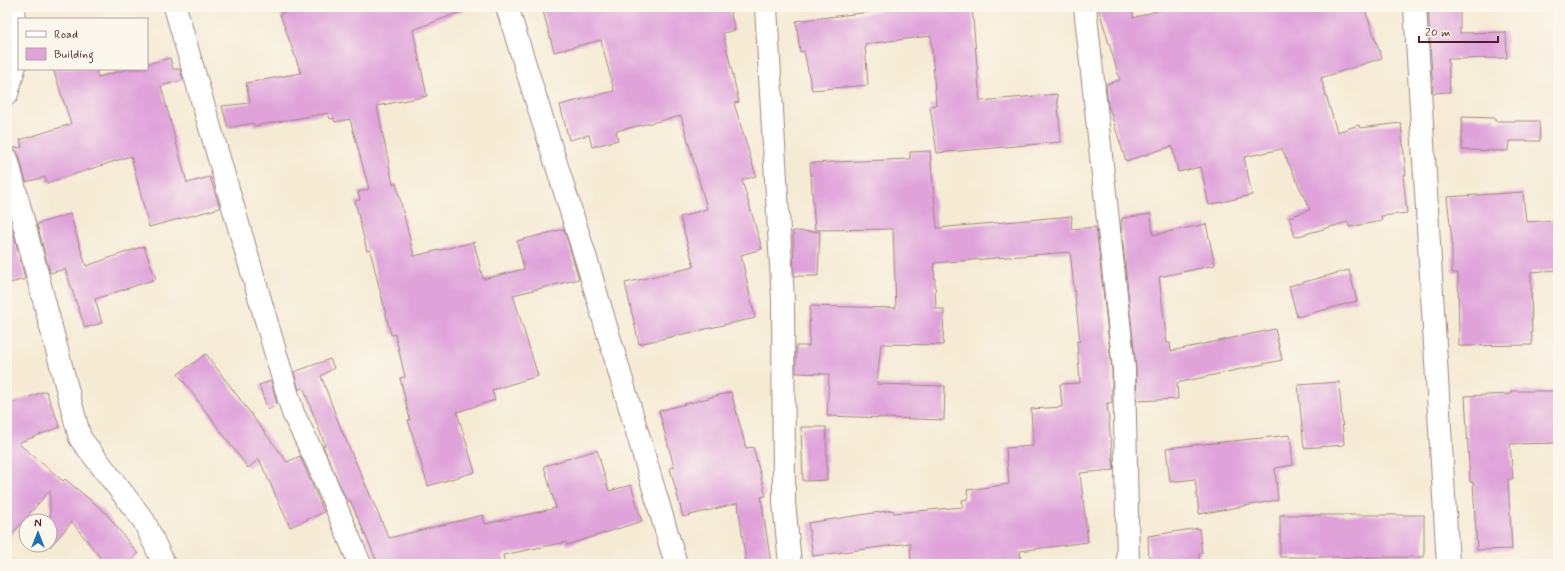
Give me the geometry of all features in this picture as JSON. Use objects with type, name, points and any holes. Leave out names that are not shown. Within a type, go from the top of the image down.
[{"type":"street","points":[[7,94],[17,58],[13,7]]},
{"type":"street","points":[[176,7],[293,413],[318,464],[360,564]]},
{"type":"street","points":[[507,7],[589,269],[676,564]]},
{"type":"street","points":[[766,7],[783,300],[784,502],[790,564]]},
{"type":"street","points":[[1084,7],[1124,369],[1128,564]]},
{"type":"street","points":[[1415,7],[1448,564]]},
{"type":"street","points":[[7,159],[80,438],[144,522],[164,564]]},
{"type":"building","points":[[300,7],[468,7],[468,9],[413,30],[427,96],[377,106],[393,184],[396,183],[414,256],[474,242],[483,279],[524,269],[517,241],[564,229],[579,279],[513,295],[538,376],[492,390],[495,400],[457,412],[475,472],[428,486],[408,420],[410,420],[400,378],[405,377],[395,334],[391,335],[370,250],[367,251],[355,201],[360,200],[358,192],[369,189],[350,119],[335,122],[334,118],[330,119],[328,113],[254,126],[253,123],[228,128],[222,106],[250,103],[246,83],[301,73],[280,14]]},
{"type":"building","points":[[542,7],[729,7],[735,30],[723,33],[739,102],[734,103],[756,176],[742,180],[762,249],[741,255],[755,318],[639,344],[625,283],[694,267],[680,217],[707,209],[681,116],[616,131],[618,140],[592,147],[589,135],[569,140],[560,105],[614,91],[601,40],[554,52]]},
{"type":"building","points":[[911,7],[972,7],[980,101],[1057,94],[1061,142],[937,153],[930,106],[936,105],[931,36],[865,44],[868,85],[812,90],[804,51],[800,52],[796,21]]},
{"type":"building","points":[[1098,7],[1133,7],[1133,18],[1170,7],[1364,7],[1382,58],[1321,78],[1337,132],[1359,125],[1360,128],[1401,123],[1406,175],[1403,175],[1407,213],[1381,216],[1382,221],[1349,227],[1348,222],[1295,237],[1289,217],[1310,210],[1282,149],[1244,157],[1252,195],[1209,205],[1201,167],[1178,172],[1172,146],[1126,161],[1108,105],[1106,84],[1120,80]]},
{"type":"building","points":[[1428,7],[1460,7],[1460,33],[1506,32],[1507,58],[1448,59],[1450,92],[1433,93]]},
{"type":"building","points":[[170,58],[173,69],[180,69],[183,80],[161,86],[187,183],[210,177],[220,208],[149,227],[131,156],[47,183],[45,177],[26,182],[19,155],[13,148],[22,147],[20,140],[71,124],[53,70],[96,70],[98,77],[125,70],[148,70],[148,64]]},
{"type":"building","points":[[1462,117],[1495,118],[1495,121],[1539,121],[1540,141],[1509,141],[1508,151],[1462,150]]},
{"type":"building","points":[[930,151],[937,228],[1072,216],[1071,229],[1096,227],[1112,370],[1112,403],[1107,403],[1114,470],[1080,473],[1088,542],[1020,551],[1021,564],[911,564],[910,543],[813,556],[808,523],[893,510],[894,513],[963,507],[962,500],[968,499],[967,490],[1009,484],[1006,448],[1033,446],[1031,409],[1062,407],[1060,384],[1080,383],[1077,341],[1080,341],[1070,252],[934,263],[936,309],[944,309],[943,345],[881,344],[877,384],[945,386],[944,420],[827,416],[829,374],[796,373],[796,346],[809,346],[810,306],[896,308],[893,229],[815,230],[810,163],[910,159],[910,152]]},
{"type":"building","points":[[1523,192],[1526,222],[1558,220],[1558,270],[1531,272],[1532,345],[1459,346],[1458,273],[1452,273],[1452,241],[1447,197]]},
{"type":"building","points":[[70,214],[86,266],[144,246],[156,279],[95,299],[102,323],[85,328],[65,269],[50,273],[37,224]]},
{"type":"building","points":[[1151,214],[1153,235],[1206,224],[1215,265],[1159,277],[1167,343],[1170,343],[1171,351],[1275,329],[1282,360],[1177,383],[1178,399],[1137,401],[1136,368],[1121,225],[1122,218]]},
{"type":"building","points":[[13,230],[25,279],[7,284],[7,232]]},
{"type":"building","points":[[793,231],[820,232],[818,276],[794,276]]},
{"type":"building","points":[[1349,270],[1357,301],[1297,317],[1289,286]]},
{"type":"building","points":[[206,354],[287,462],[300,456],[324,512],[290,527],[259,459],[248,468],[178,374]]},
{"type":"building","points":[[330,359],[334,368],[321,376],[341,429],[389,538],[483,515],[485,524],[556,508],[544,466],[597,450],[609,491],[631,485],[642,521],[567,545],[566,542],[503,555],[505,564],[378,564],[350,500],[347,502],[323,446],[325,445],[303,387],[299,390],[294,372]]},
{"type":"building","points":[[271,381],[277,404],[268,410],[259,385]]},
{"type":"building","points":[[1339,382],[1344,445],[1304,448],[1298,385]]},
{"type":"building","points":[[46,391],[60,427],[18,443],[63,481],[65,479],[105,512],[138,554],[126,564],[105,564],[72,522],[58,538],[58,513],[50,513],[50,490],[30,513],[18,513],[18,527],[7,540],[7,405]]},
{"type":"building","points":[[1511,391],[1558,391],[1558,443],[1510,444],[1513,479],[1508,479],[1512,549],[1477,550],[1473,482],[1470,482],[1465,396],[1511,394]]},
{"type":"building","points":[[731,392],[746,448],[753,447],[766,496],[761,497],[771,564],[746,564],[738,503],[683,517],[670,468],[674,467],[659,411]]},
{"type":"building","points":[[801,427],[826,427],[827,480],[803,481]]},
{"type":"building","points":[[1290,435],[1293,465],[1275,468],[1278,500],[1199,514],[1195,479],[1170,482],[1166,448]]},
{"type":"building","points":[[1280,515],[1424,515],[1424,557],[1280,557]]},
{"type":"building","points":[[1199,528],[1202,553],[1199,553],[1199,564],[1149,564],[1148,536]]}]
